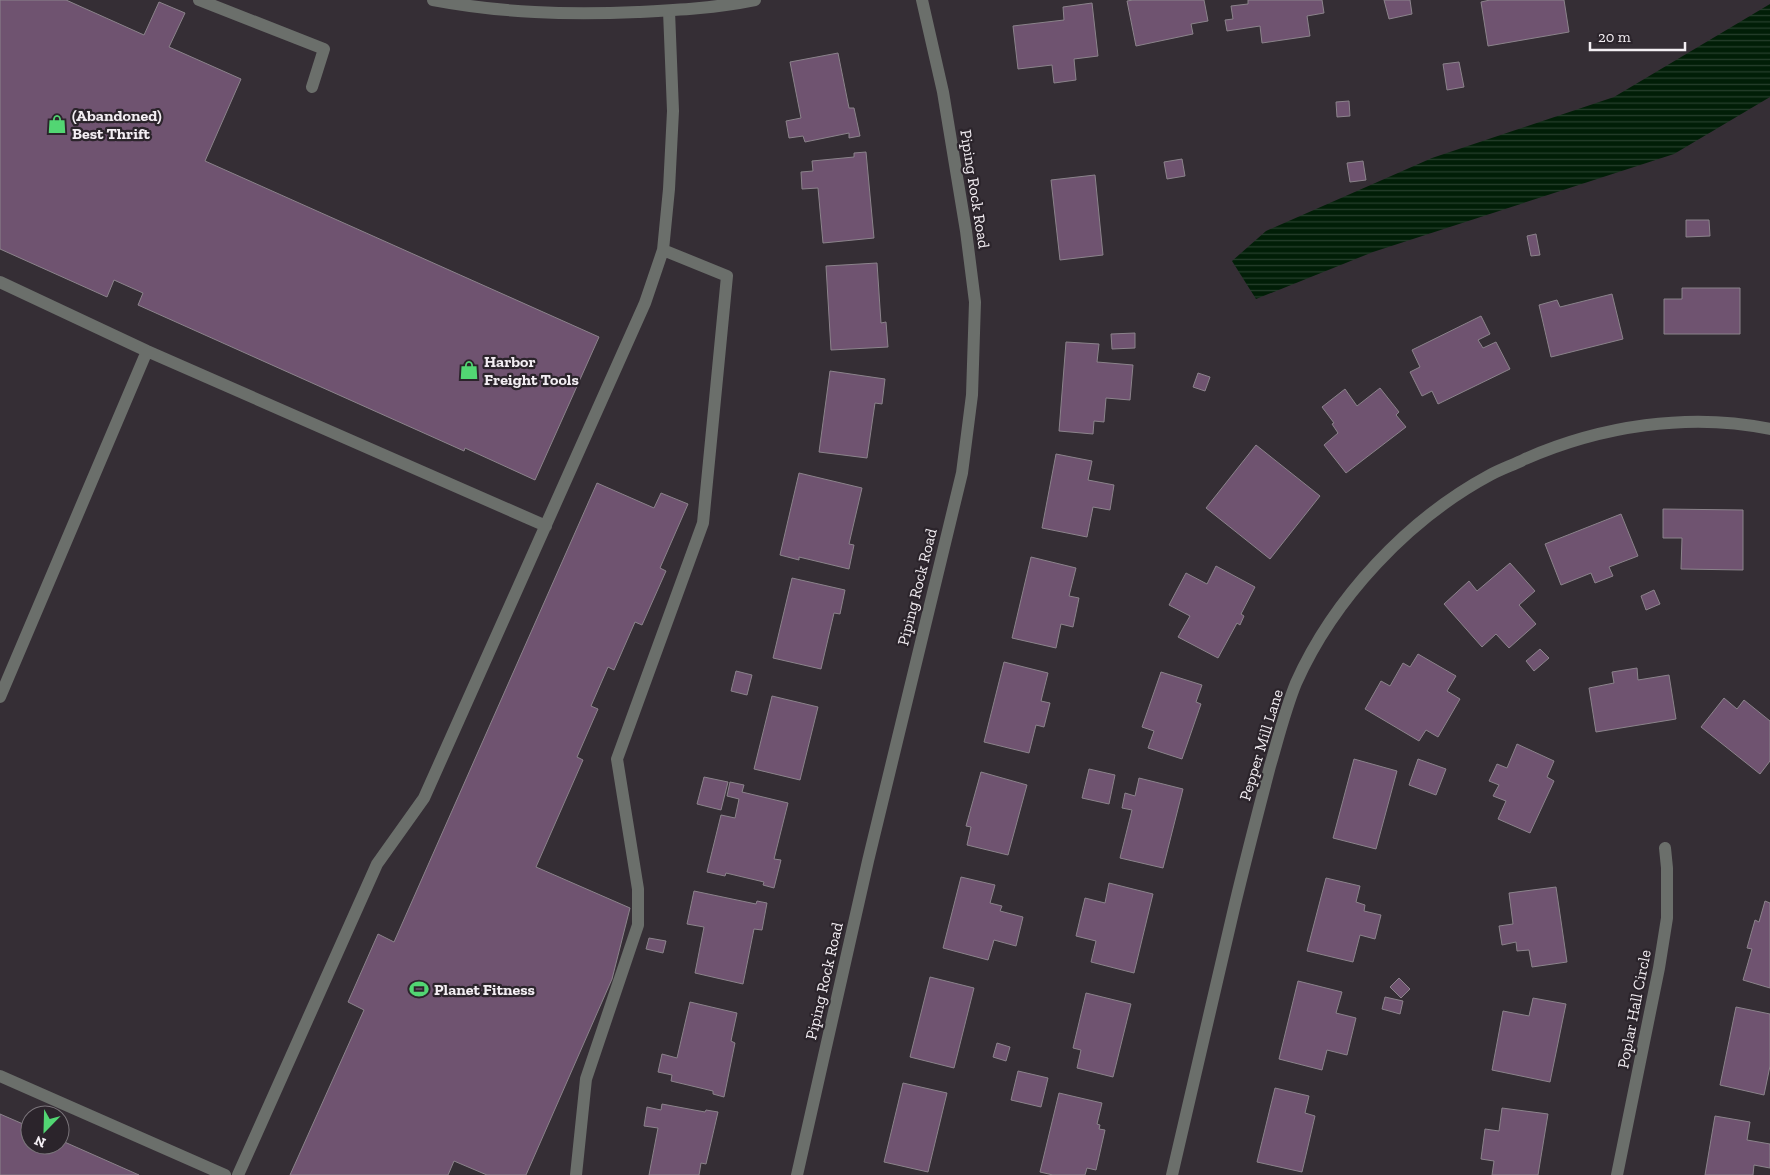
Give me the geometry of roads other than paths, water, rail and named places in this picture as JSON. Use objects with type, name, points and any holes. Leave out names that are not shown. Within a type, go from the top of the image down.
[{"type":"street","points":[[199,0],[324,49],[312,87]]},
{"type":"street","points":[[433,0],[508,12],[583,15],[669,11],[755,0]]},
{"type":"street","name":"Piping Rock Road","points":[[797,1175],[870,852],[962,472],[972,395],[975,302],[966,231],[943,92],[922,0]]},
{"type":"street","points":[[238,1175],[377,864],[424,798],[645,303],[662,250],[669,189],[673,111],[669,11]]},
{"type":"street","points":[[576,1175],[586,1079],[638,926],[638,889],[617,759],[703,523],[727,276],[662,250]]},
{"type":"street","points":[[0,282],[147,351],[546,526]]},
{"type":"street","points":[[0,697],[147,351]]},
{"type":"street","name":"Pepper Mill Lane","points":[[1172,1175],[1248,846],[1285,714],[1296,683],[1322,634],[1354,588],[1393,547],[1444,505],[1490,475],[1551,448],[1603,433],[1657,424],[1712,422],[1770,429]]},
{"type":"street","name":"Poplar Hall Circle","points":[[1617,1175],[1660,968],[1667,918],[1667,868],[1664,848]]},
{"type":"street","points":[[0,1076],[225,1175]]},
{"type":"place","name":"(Abandoned) Best Thrift","points":[[57,124]]},
{"type":"place","name":"Harbor Freight Tools","points":[[469,370]]},
{"type":"place","name":"Planet Fitness","points":[[419,989]]}]
